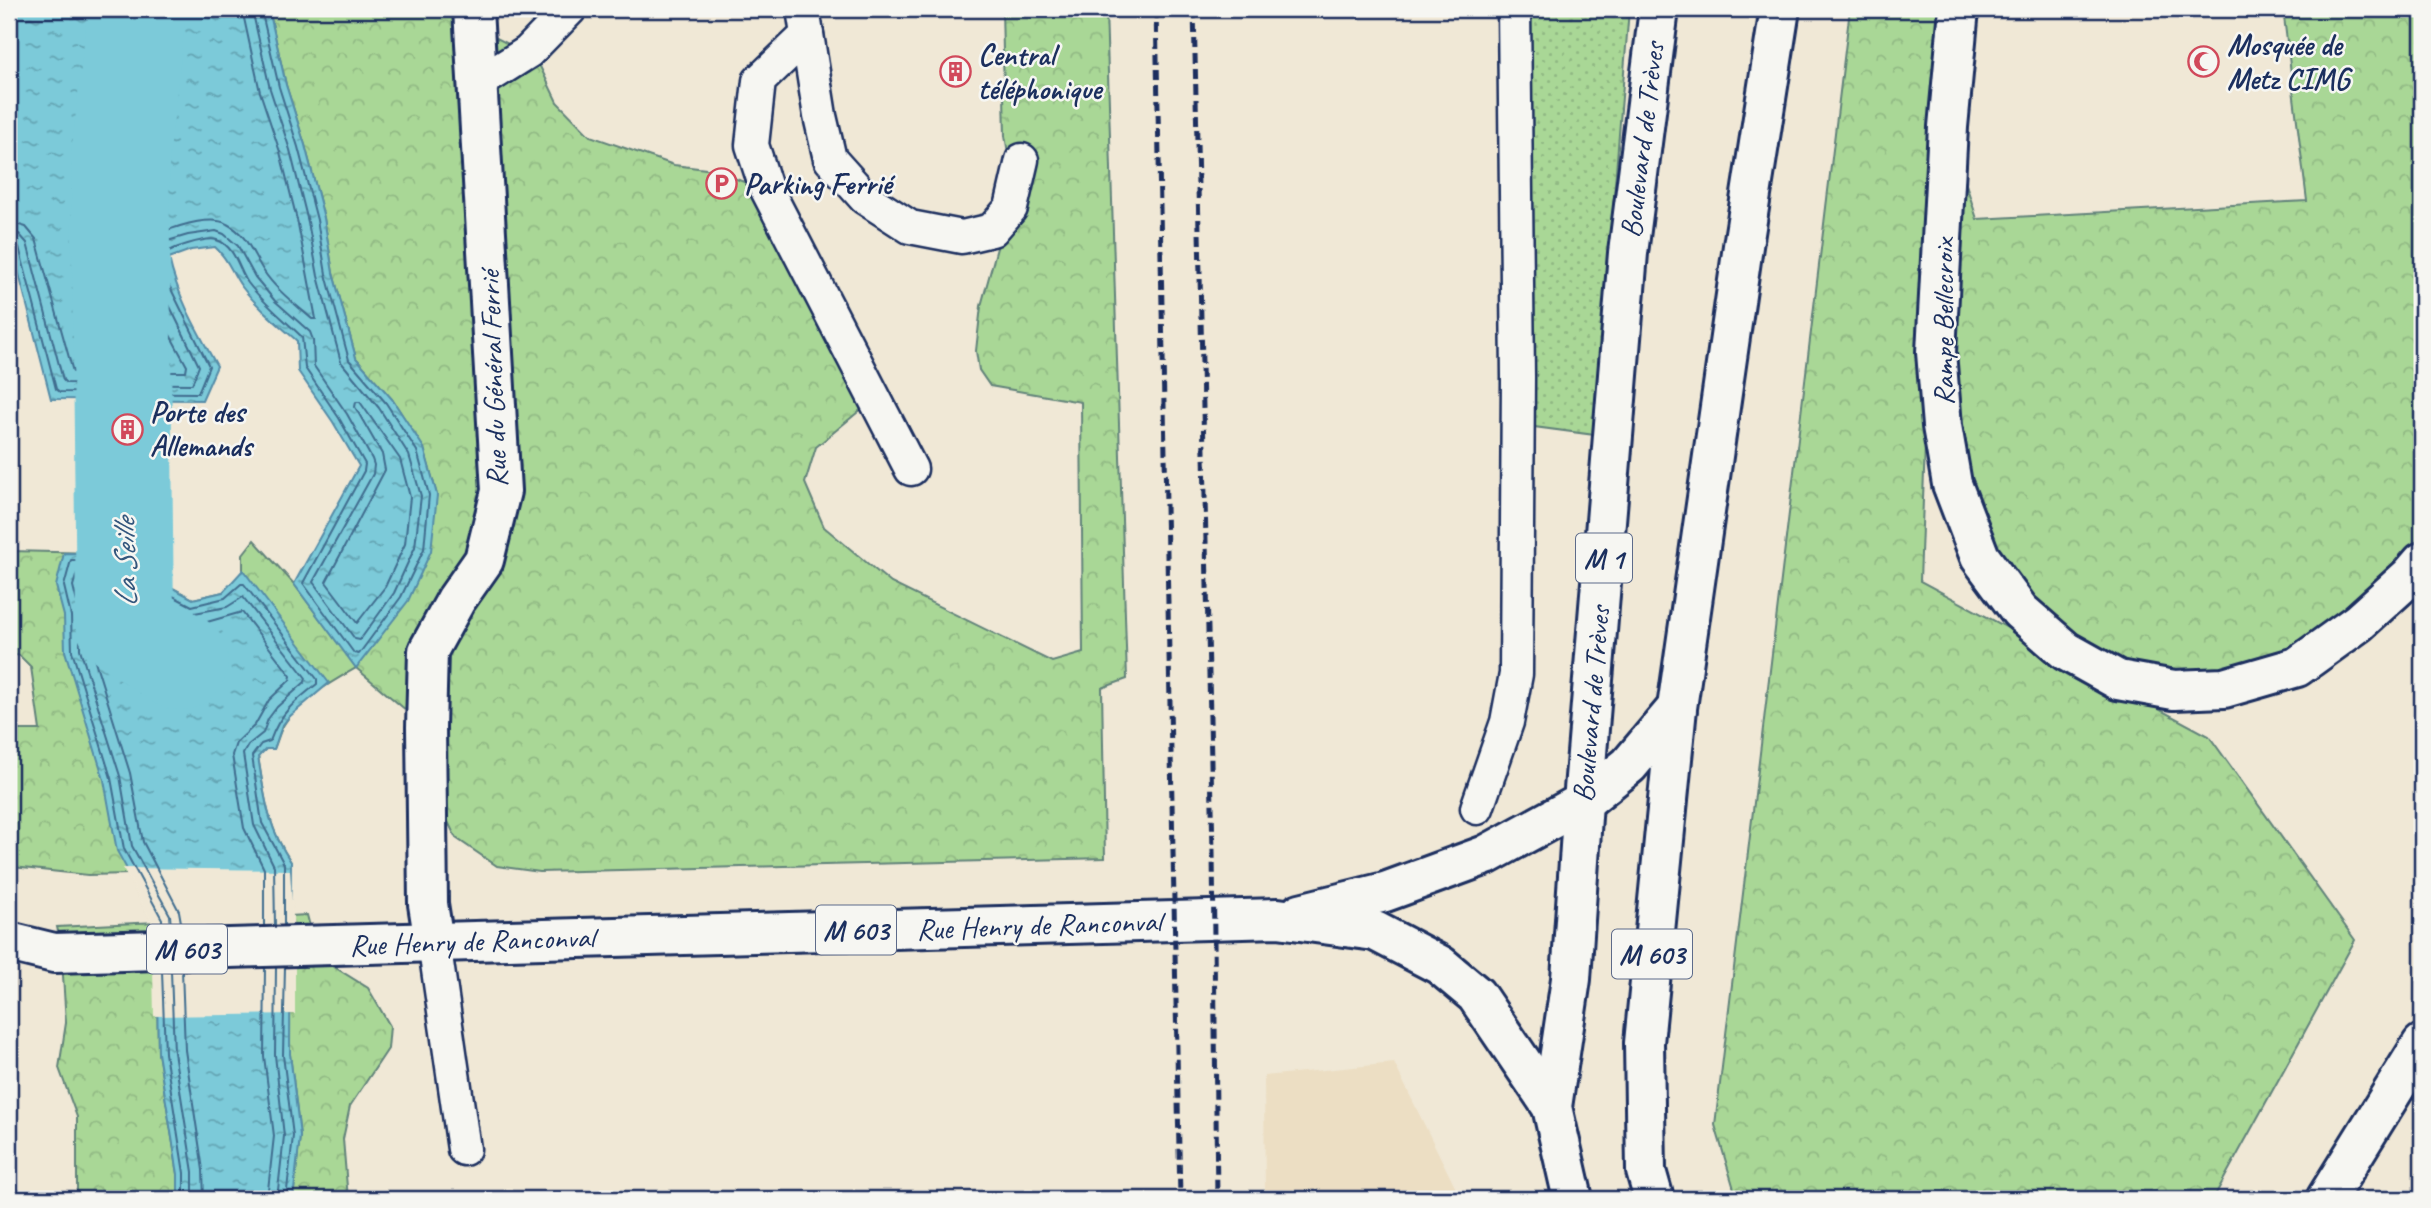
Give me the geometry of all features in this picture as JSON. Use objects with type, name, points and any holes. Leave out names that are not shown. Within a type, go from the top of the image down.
[{"type":"main road","name":"Rue du Général Ferrié","points":[[434,942],[428,904],[428,651],[456,600],[484,560],[502,491],[473,9]]},
{"type":"main road","name":"Boulevard de Trèves","points":[[1552,1107],[1571,979],[1628,253],[1659,9]]},
{"type":"main road","points":[[1754,173],[1755,9]]},
{"type":"main road","points":[[1677,708],[1780,9]]},
{"type":"main road","name":"Rampe Bellecroix","points":[[1959,9],[1948,127],[1937,352],[1942,426],[1952,484],[1980,557],[2020,611],[2066,651],[2118,680],[2174,690],[2224,688],[2297,667],[2358,623],[2422,562]]},
{"type":"main road","name":"M 603","points":[[1278,918],[1385,892],[1486,855],[1583,802],[1629,765],[1677,708]]},
{"type":"main road","name":"M 603","points":[[1654,1199],[1646,1171],[1644,1042],[1677,708]]},
{"type":"main road","name":"Rue Henry de Ranconval","points":[[54,953],[1278,918],[1375,931],[1440,965],[1476,995],[1552,1107]]},
{"type":"main road","name":"M 603","points":[[9,942],[54,953]]},
{"type":"main road","points":[[9,970],[54,953]]},
{"type":"main road","points":[[2326,1199],[2422,1044]]},
{"type":"main road","name":"M 603","points":[[1552,1107],[1573,1199]]},
{"type":"lane","points":[[477,84],[528,52],[570,9]]},
{"type":"lane","points":[[1477,808],[1507,722],[1516,674],[1518,377],[1514,9]]},
{"type":"lane","points":[[805,22],[820,116],[830,159],[865,198],[911,227],[962,237],[992,230],[1011,208],[1022,160]]},
{"type":"lane","points":[[805,22],[759,81],[752,145],[766,188],[911,469]]},
{"type":"lane","points":[[434,942],[464,1149]]},
{"type":"shaded area","points":[[1394,1063],[1461,1199],[1265,1199],[1264,1076]]},
{"type":"green space","points":[[265,9],[452,9],[453,16],[536,58],[557,102],[590,136],[674,165],[714,170],[749,184],[864,407],[816,447],[805,483],[824,527],[891,583],[1052,662],[1083,653],[1081,402],[990,386],[979,370],[976,351],[981,306],[1014,186],[1005,136],[1002,9],[1106,9],[1127,679],[1102,688],[1105,858],[540,872],[497,866],[456,838],[427,779],[426,727],[356,668],[305,701],[288,719],[274,749],[266,749],[258,756],[268,811],[291,862],[290,870],[88,875],[13,867],[9,824],[9,730],[40,730],[31,667],[19,655],[9,656],[10,551],[143,554],[167,585],[193,599],[223,592],[235,581],[243,570],[243,554],[254,540],[294,584],[356,667],[437,495],[424,449],[392,399],[356,358],[333,273],[324,218],[305,145],[286,85],[270,14]]},
{"type":"green space","points":[[1525,9],[1629,9],[1595,435],[1527,426]]},
{"type":"green space","points":[[1850,9],[1941,9],[1920,581],[2209,736],[2355,940],[2213,1199],[1737,1199],[1715,1125]]},
{"type":"green space","points":[[2283,9],[2422,9],[2422,562],[2358,623],[2224,688],[2066,651],[1952,484],[1948,127],[1977,219],[2307,201]]},
{"type":"green space","points":[[307,915],[314,942],[328,963],[368,988],[390,1026],[388,1049],[350,1106],[343,1139],[348,1199],[293,1199],[300,1136],[290,1054],[290,916]]},
{"type":"green space","points":[[156,922],[158,1053],[178,1174],[178,1199],[77,1199],[77,1117],[59,1068],[66,1023],[61,944],[57,927]]},
{"type":"water","points":[[9,9],[265,9],[270,14],[286,85],[324,218],[333,273],[356,358],[392,399],[424,448],[437,495],[431,551],[408,601],[356,668],[294,584],[359,466],[298,371],[297,341],[248,295],[215,247],[191,250],[169,258],[183,300],[217,366],[202,400],[51,399],[9,235]]},
{"type":"water","points":[[64,553],[143,554],[167,585],[193,599],[223,592],[243,570],[329,683],[289,717],[282,726],[274,749],[266,749],[258,757],[272,824],[291,862],[290,1054],[300,1136],[293,1199],[178,1199],[178,1174],[158,1053],[156,922],[117,851],[104,780],[65,651],[64,616],[56,586]]},
{"type":"pier","points":[[123,868],[290,870],[295,948],[295,1014],[154,1016],[152,923]]},
{"type":"waterway","name":"La Seille","points":[[137,9],[120,158],[125,623],[179,661]]},
{"type":"railway","points":[[1156,9],[1180,1199]]},
{"type":"railway","points":[[1194,9],[1213,852],[1217,1199]]},
{"type":"place","name":"Mosquée de Metz CIMG","points":[[2204,62]]},
{"type":"place","name":"Central téléphonique","points":[[955,72]]},
{"type":"place","name":"Parking Ferrié","points":[[721,184]]},
{"type":"place","name":"Porte des Allemands","points":[[127,429]]}]
